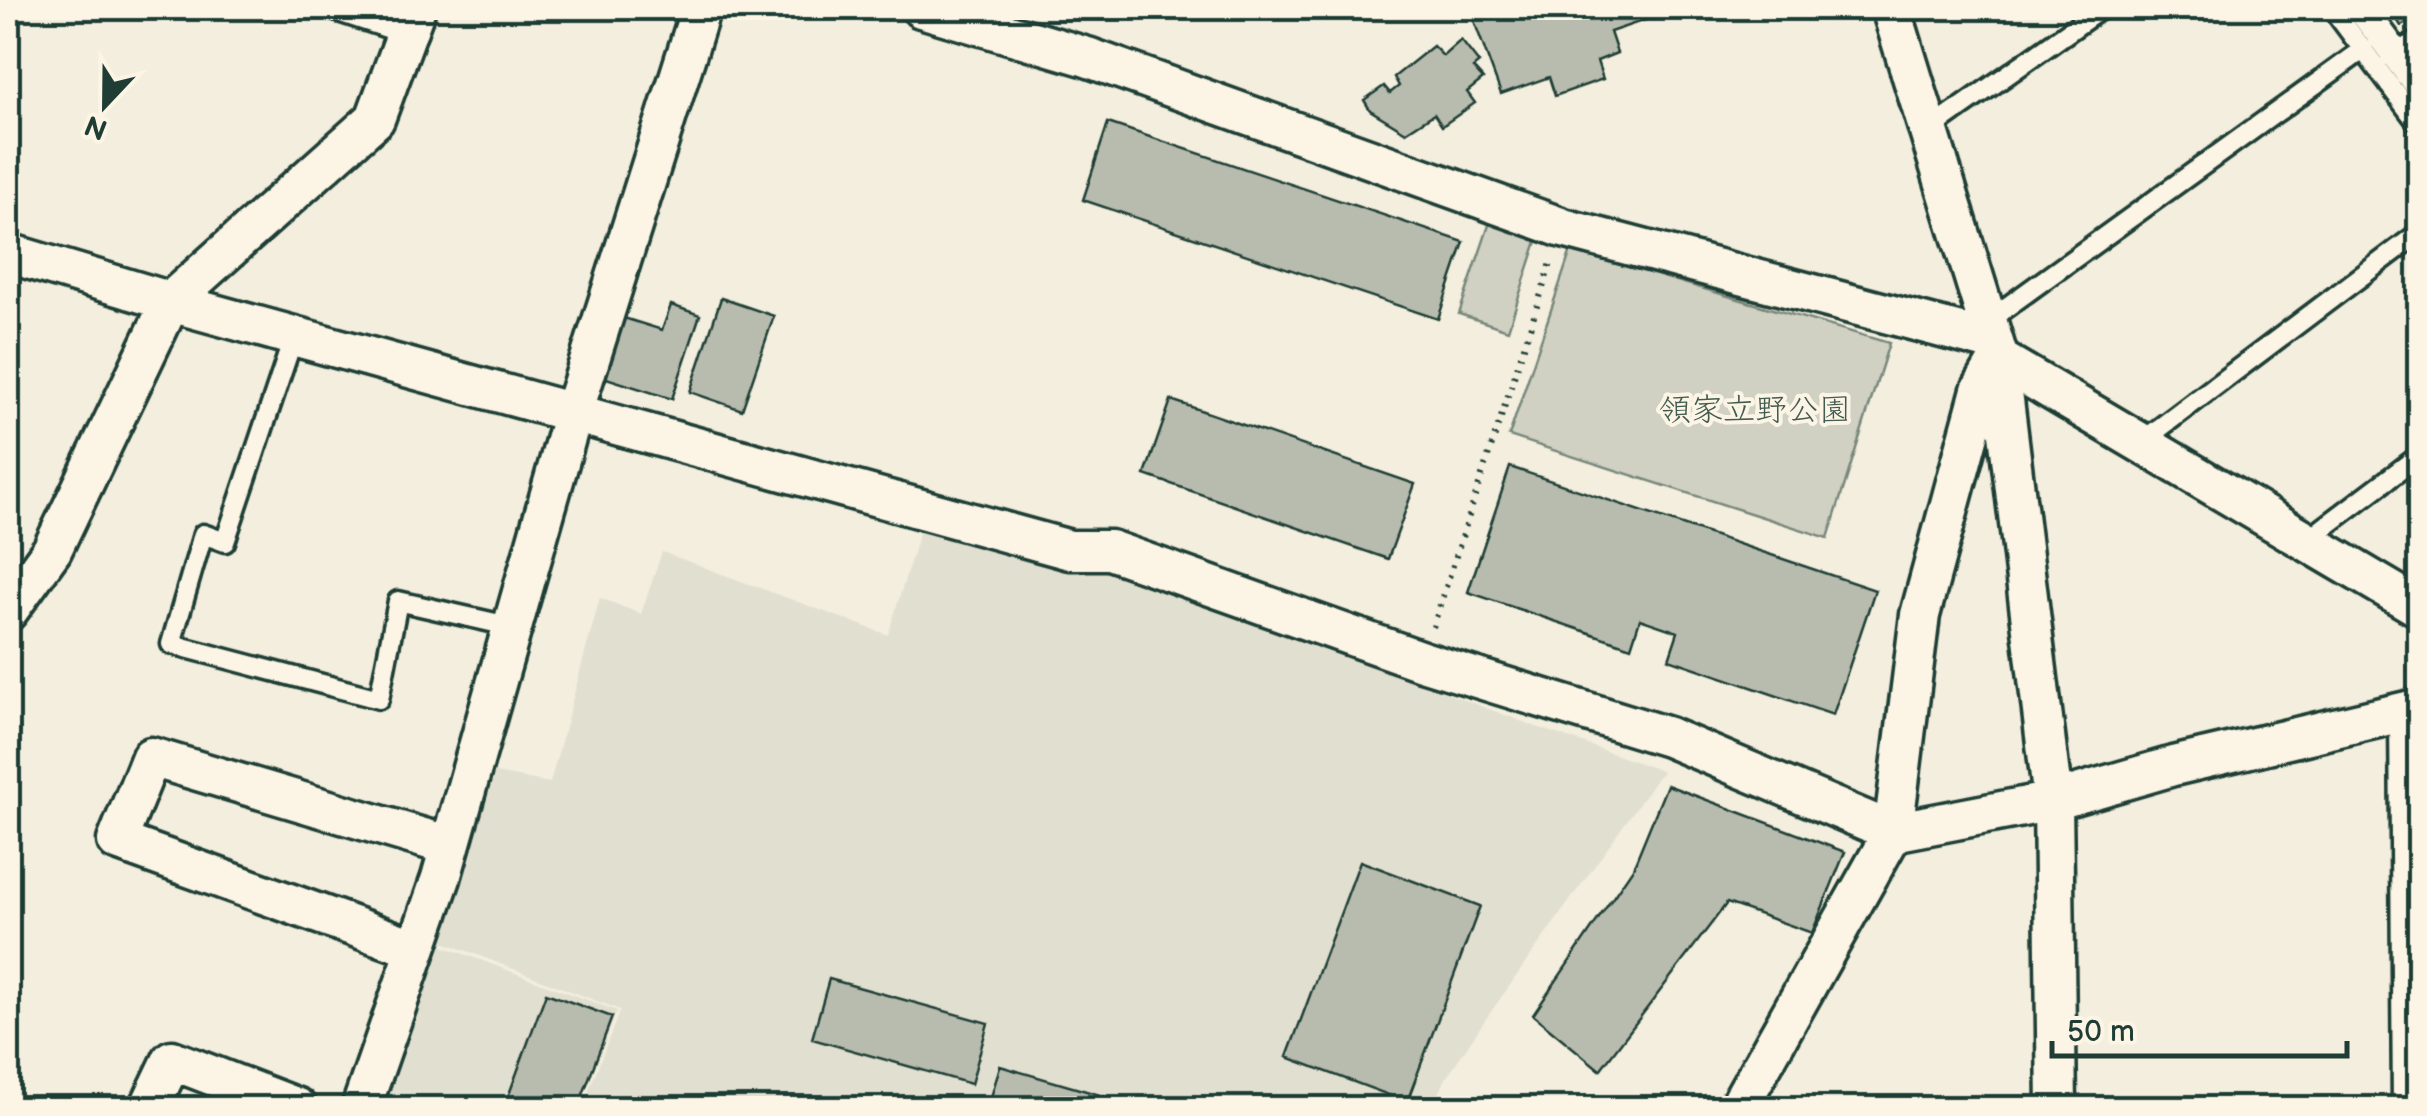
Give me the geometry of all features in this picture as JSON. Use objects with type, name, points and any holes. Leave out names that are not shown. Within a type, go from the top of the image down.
[{"type":"street","points":[[361,1108],[450,846],[573,413],[700,8]]},
{"type":"street","points":[[921,8],[1086,57],[1562,228],[1992,341],[2141,442],[2420,608]]},
{"type":"street","points":[[1891,8],[1992,341],[2053,802],[2057,1108]]},
{"type":"street","points":[[2361,8],[2386,60],[2420,87]]},
{"type":"street","points":[[8,611],[52,550],[171,301],[375,119],[410,21]]},
{"type":"street","points":[[8,253],[1070,550],[1110,550],[1422,661],[1668,738],[1893,832],[2053,802],[2173,766],[2414,710],[2412,1108]]},
{"type":"street","points":[[1738,1108],[1893,832],[1920,614],[1992,341]]},
{"type":"street","points":[[416,949],[116,840],[151,758],[450,846]]},
{"type":"street","points":[[150,1108],[172,1060],[297,1108]]},
{"type":"lane","points":[[326,8],[410,21]]},
{"type":"lane","points":[[1927,131],[2102,8]]},
{"type":"lane","points":[[2332,8],[2364,49],[2386,60],[2420,126]]},
{"type":"lane","points":[[2386,60],[2420,39]]},
{"type":"lane","points":[[1992,341],[2364,49]]},
{"type":"lane","points":[[2141,442],[2420,232]]},
{"type":"lane","points":[[294,336],[225,542],[203,534],[171,644],[379,698],[398,602],[512,627]]},
{"type":"lane","points":[[2306,542],[2420,455]]},
{"type":"path","points":[[1422,661],[1562,228]]},
{"type":"shaded area","points":[[920,530],[1087,570],[1120,570],[1662,771],[1478,1030],[1446,1078],[1433,1108],[582,1108],[620,1010],[441,941],[495,773],[550,783],[600,598],[641,614],[662,552],[888,635]]},
{"type":"shaded area","points":[[440,945],[617,1011],[578,1108],[384,1108]]},
{"type":"green space","points":[[1492,216],[1540,232],[1508,330],[1459,314]]},
{"type":"green space","name":"領家立野公園","points":[[1571,250],[1889,343],[1828,538],[1509,436]]},
{"type":"building","points":[[1503,8],[1680,8],[1610,32],[1617,53],[1597,61],[1603,79],[1555,96],[1549,77],[1501,94],[1473,18]]},
{"type":"building","points":[[1692,8],[1723,8],[1696,18]]},
{"type":"building","points":[[2390,8],[2420,8],[2420,15],[2401,26]]},
{"type":"building","points":[[1461,40],[1479,63],[1473,68],[1483,79],[1467,92],[1475,103],[1442,126],[1434,114],[1406,132],[1370,110],[1364,100],[1384,86],[1390,93],[1399,86],[1394,77],[1433,46],[1443,56]]},
{"type":"building","points":[[1108,123],[1464,242],[1438,319],[1083,200]]},
{"type":"building","points":[[721,298],[774,316],[742,410],[690,392]]},
{"type":"building","points":[[671,305],[700,315],[672,399],[603,377],[624,318],[662,330]]},
{"type":"building","points":[[1171,400],[1415,484],[1388,559],[1145,475]]},
{"type":"building","points":[[1510,467],[1875,590],[1833,715],[1669,659],[1678,632],[1640,619],[1631,647],[1468,592]]},
{"type":"building","points":[[1667,785],[1845,852],[1812,933],[1727,903],[1600,1070],[1533,1015],[1633,868]]},
{"type":"building","points":[[1360,861],[1480,906],[1407,1102],[1287,1057]]},
{"type":"building","points":[[829,979],[988,1023],[971,1084],[812,1039]]},
{"type":"building","points":[[546,993],[612,1017],[578,1108],[504,1108]]},
{"type":"building","points":[[1000,1066],[1145,1108],[988,1108]]}]
